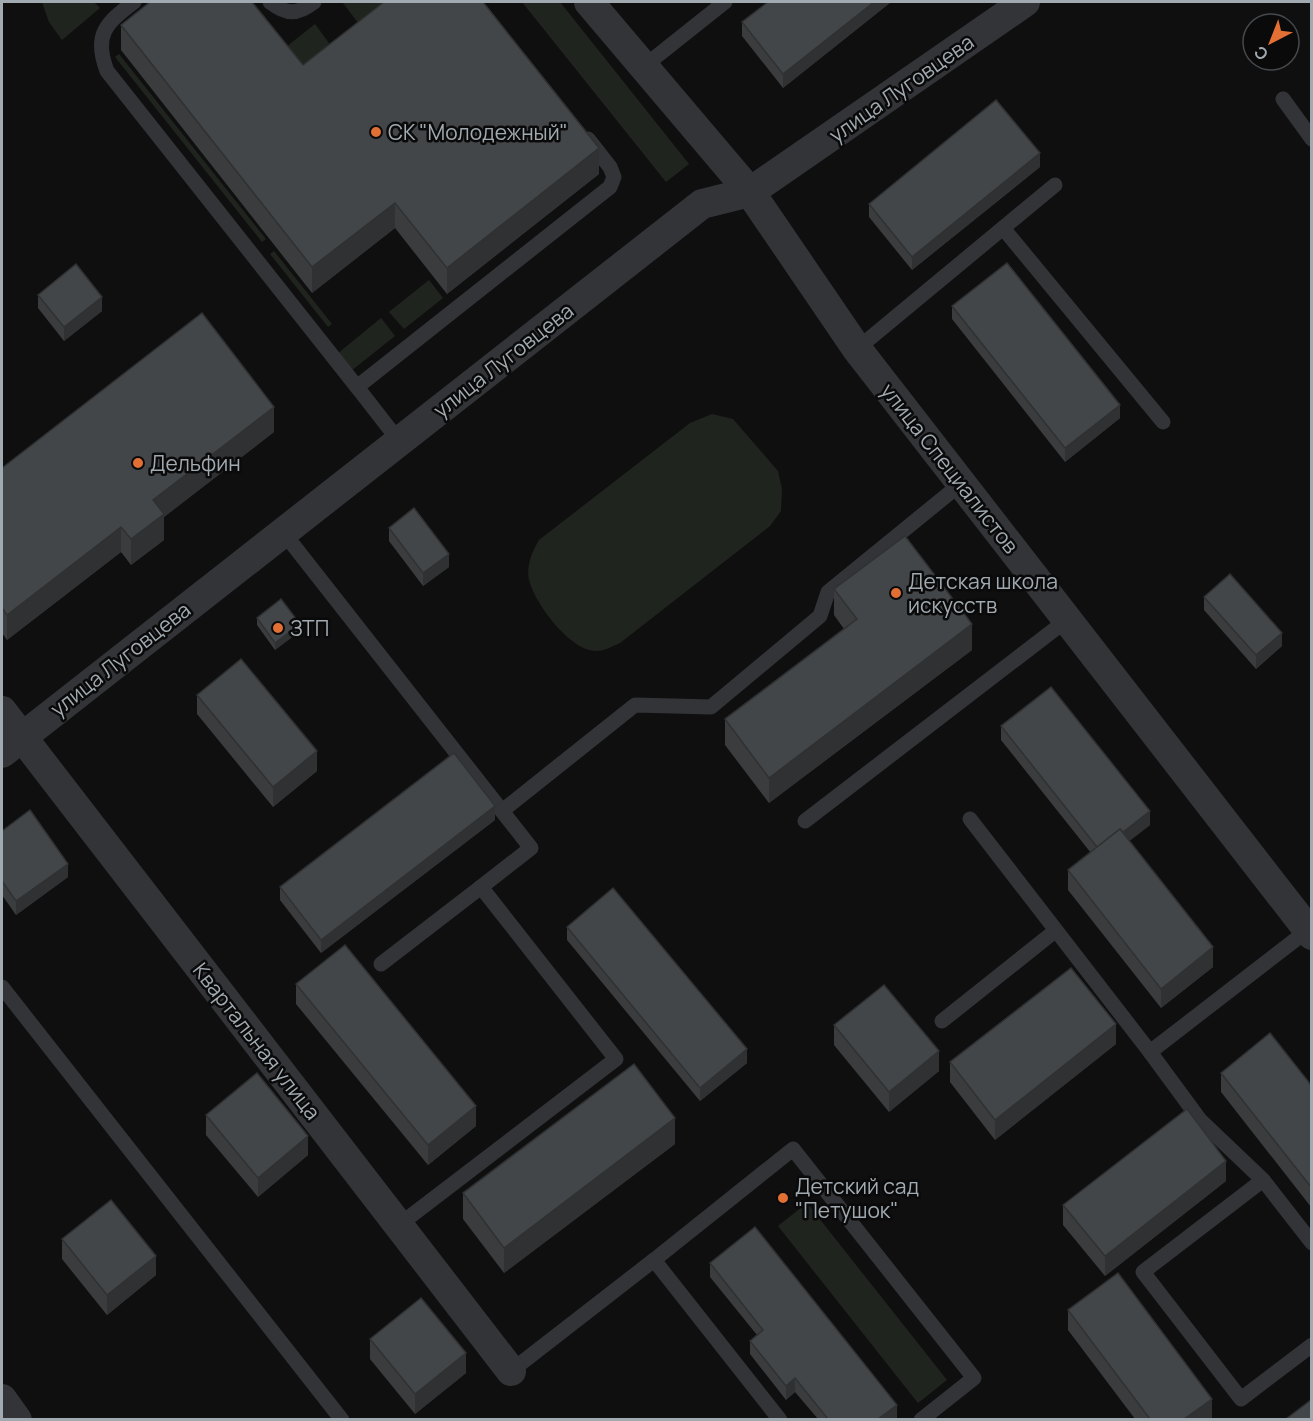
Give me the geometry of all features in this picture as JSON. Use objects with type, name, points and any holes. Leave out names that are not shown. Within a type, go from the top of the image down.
[{"type":"street","name":"улица Специалистов","points":[[589,2],[642,68],[750,192],[856,349],[963,482],[1310,932]]},
{"type":"street","name":"улица Луговцева","points":[[12,745],[702,204],[750,192],[1025,2]]},
{"type":"street","name":"Квартальная улица","points":[[2,711],[12,745],[399,1225],[511,1371]]},
{"type":"street","points":[[2,1399],[17,1419]]},
{"type":"lane","points":[[134,2],[111,20],[103,32],[102,57],[107,71],[399,441]]},
{"type":"lane","points":[[270,2],[286,12],[302,11],[314,2]]},
{"type":"lane","points":[[642,68],[725,2]]},
{"type":"lane","points":[[1283,99],[1311,139]]},
{"type":"lane","points":[[357,387],[610,187],[614,177],[610,167],[581,130]]},
{"type":"lane","points":[[856,349],[1055,185]]},
{"type":"lane","points":[[1003,228],[1163,422]]},
{"type":"lane","points":[[502,811],[635,705],[711,707],[820,616],[828,592],[963,482]]},
{"type":"lane","points":[[283,532],[531,848],[381,963]]},
{"type":"lane","points":[[805,821],[1068,619]]},
{"type":"lane","points":[[970,819],[1200,1120],[1263,1180],[1311,1243]]},
{"type":"lane","points":[[399,1225],[616,1059],[481,887]]},
{"type":"lane","points":[[942,1021],[1055,931]]},
{"type":"lane","points":[[1150,1052],[1310,932]]},
{"type":"lane","points":[[2,987],[342,1419]]},
{"type":"lane","points":[[511,1371],[794,1149],[974,1378],[921,1419]]},
{"type":"lane","points":[[1263,1180],[1143,1272],[1241,1399],[1311,1345]]},
{"type":"lane","points":[[654,1260],[780,1419]]},
{"type":"shaded area","points":[[42,2],[94,2],[100,8],[62,40],[49,22]]},
{"type":"shaded area","points":[[396,2],[362,28],[343,3]]},
{"type":"shaded area","points":[[522,2],[560,2],[689,164],[666,182]]},
{"type":"shaded area","points":[[315,24],[334,50],[300,76],[281,51]]},
{"type":"shaded area","points":[[119,54],[266,239],[262,242],[115,57]]},
{"type":"shaded area","points":[[274,251],[332,324],[328,327],[270,254]]},
{"type":"shaded area","points":[[429,280],[443,298],[404,329],[389,312]]},
{"type":"shaded area","points":[[381,318],[395,336],[351,371],[337,354]]},
{"type":"shaded area","points":[[712,414],[733,419],[778,471],[782,489],[781,511],[770,526],[620,643],[597,651],[576,644],[546,613],[529,580],[529,564],[539,540],[690,423]]},
{"type":"shaded area","points":[[807,1203],[947,1380],[918,1403],[778,1226]]},
{"type":"building","name":"СК \"Молодежный\"","points":[[150,2],[252,2],[303,65],[384,2],[483,2],[599,148],[447,268],[395,203],[312,267],[121,25]]},
{"type":"building","points":[[768,2],[874,2],[783,74],[742,22]]},
{"type":"building","points":[[996,100],[1040,153],[912,257],[869,204]]},
{"type":"building","points":[[1007,263],[1120,405],[1065,448],[952,306]]},
{"type":"building","points":[[76,264],[102,297],[64,327],[38,295]]},
{"type":"building","name":"Дельфин","points":[[202,313],[274,407],[153,500],[164,514],[131,539],[121,527],[7,615],[2,608],[2,468]]},
{"type":"building","points":[[414,508],[449,554],[423,573],[389,528]]},
{"type":"building","points":[[905,536],[972,624],[769,778],[725,719],[857,619],[834,589]]},
{"type":"building","points":[[1230,574],[1282,633],[1256,655],[1204,597]]},
{"type":"building","name":"ЗТП","points":[[281,599],[300,624],[275,643],[257,618]]},
{"type":"building","points":[[241,659],[317,751],[273,787],[197,695]]},
{"type":"building","points":[[1051,687],[1150,811],[1123,832],[1120,829],[1097,847],[1001,726]]},
{"type":"building","points":[[454,753],[495,806],[321,940],[280,887]]},
{"type":"building","points":[[30,810],[68,864],[16,901],[2,881],[2,831]]},
{"type":"building","points":[[1120,829],[1213,947],[1161,989],[1068,870]]},
{"type":"building","points":[[613,888],[747,1049],[700,1088],[567,927]]},
{"type":"building","points":[[345,945],[476,1106],[428,1145],[296,984]]},
{"type":"building","points":[[1071,968],[1116,1024],[995,1120],[950,1062]]},
{"type":"building","points":[[884,985],[939,1051],[889,1092],[834,1025]]},
{"type":"building","points":[[1270,1033],[1311,1085],[1311,1187],[1221,1073]]},
{"type":"building","points":[[634,1064],[675,1118],[504,1248],[463,1193]]},
{"type":"building","points":[[257,1073],[308,1136],[258,1178],[206,1115]]},
{"type":"building","points":[[1187,1109],[1226,1161],[1105,1256],[1063,1205]]},
{"type":"building","points":[[111,1200],[156,1256],[107,1295],[62,1239]]},
{"type":"building","points":[[755,1227],[897,1405],[878,1419],[828,1419],[795,1378],[786,1386],[750,1341],[763,1330],[710,1263]]},
{"type":"building","points":[[1118,1273],[1212,1399],[1184,1419],[1150,1419],[1068,1310]]},
{"type":"building","points":[[421,1298],[466,1353],[415,1394],[370,1339]]},
{"type":"building","points":[[1311,1400],[1311,1419],[1286,1419]]},
{"type":"place","name":"СК \"Молодежный\"","points":[[376,132]]},
{"type":"place","name":"Дельфин","points":[[138,463]]},
{"type":"place","name":"Детская школа искусств","points":[[896,593]]},
{"type":"place","name":"ЗТП","points":[[278,628]]},
{"type":"place","name":"Детский сад \"Петушок\"","points":[[783,1198]]}]
